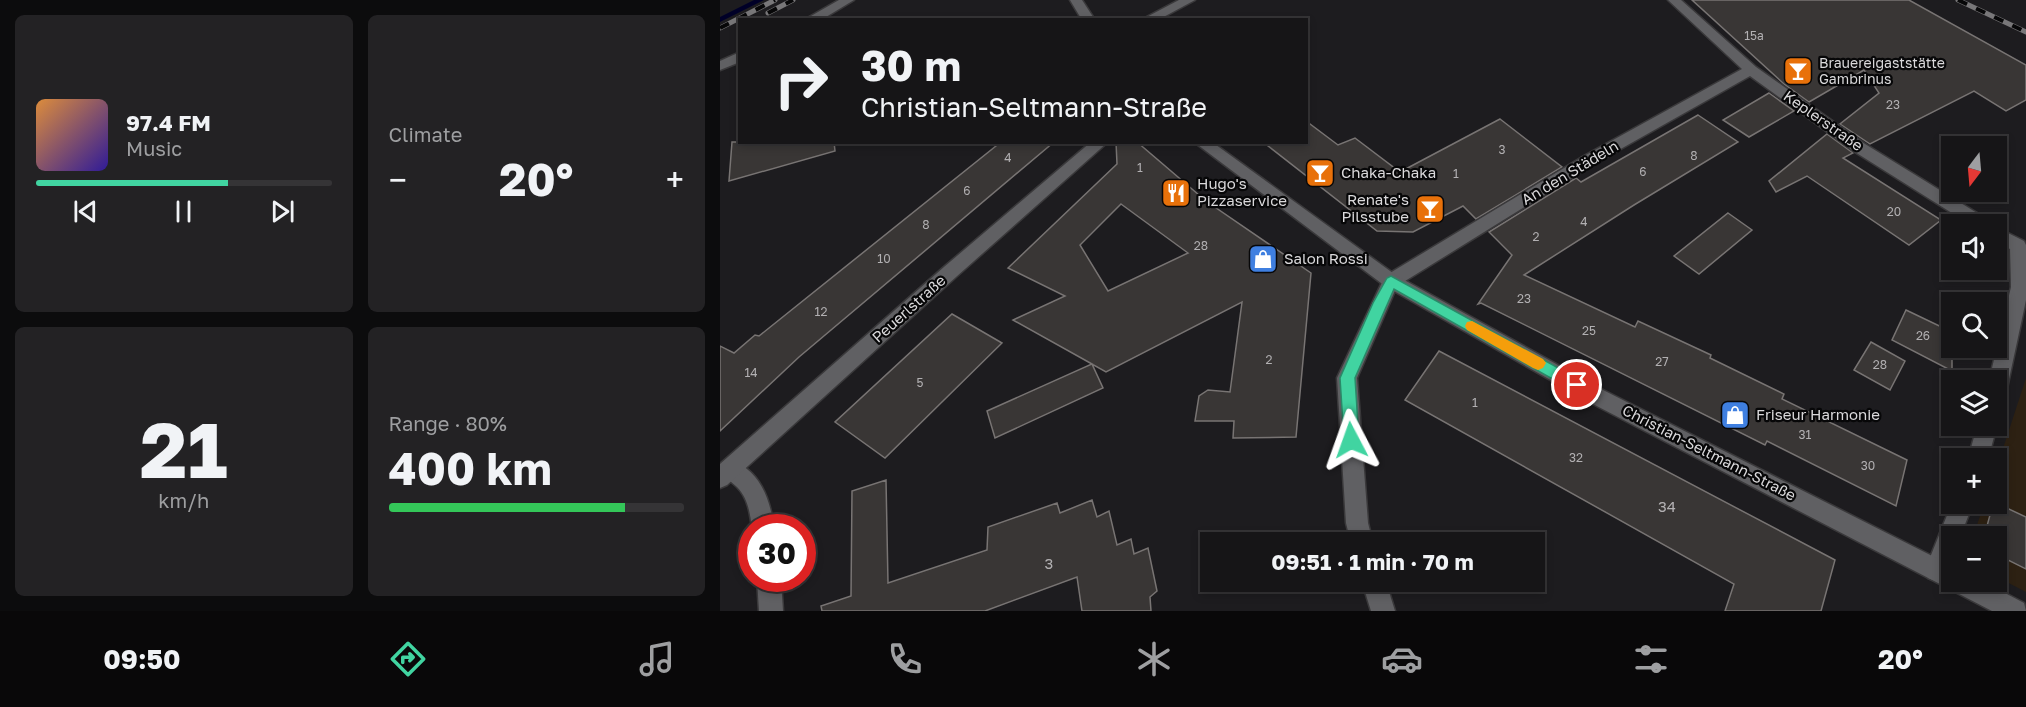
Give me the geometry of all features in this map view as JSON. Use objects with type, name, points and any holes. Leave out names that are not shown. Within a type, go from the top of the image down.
[{"type":"street","points":[[814,18],[848,0]]},
{"type":"street","points":[[1076,0],[1088,18]]},
{"type":"street","points":[[1151,18],[1189,0]]},
{"type":"street","name":"Keplerstraße","points":[[1674,0],[1751,70],[1860,148],[1966,214]]},
{"type":"street","points":[[720,66],[738,57]]},
{"type":"street","name":"An den Städeln","points":[[1391,282],[1589,160],[1751,70]]},
{"type":"street","name":"Peuerlstraße","points":[[725,474],[950,272],[1099,144]]},
{"type":"street","name":"Christian-Seltmann-Straße","points":[[1203,144],[1391,282],[1598,397],[1941,572]]},
{"type":"street","points":[[2001,370],[2020,287],[2018,246],[2007,240]]},
{"type":"street","points":[[1359,532],[1347,378],[1391,282]]},
{"type":"street","points":[[725,474],[744,477],[753,490],[761,514]]},
{"type":"street","points":[[770,592],[771,611]]},
{"type":"street","points":[[1377,592],[1383,611]]},
{"type":"street","points":[[1979,592],[2016,611]]},
{"type":"shaded area","points":[[2026,378],[2026,592],[2007,582],[2007,526],[1977,526],[1981,514],[2007,514],[2007,448],[2003,448]]},
{"type":"building","points":[[1692,0],[1909,0],[2026,65],[2026,100],[2006,111],[1974,91],[1870,144],[1840,124],[1879,93],[1864,70],[1809,102],[1784,84]]},
{"type":"building","points":[[1769,93],[1794,111],[1749,137],[1723,120]]},
{"type":"building","points":[[1698,115],[1738,142],[1524,275],[1635,327],[1638,321],[1711,355],[1710,358],[1784,394],[1782,399],[1907,460],[1896,506],[1767,441],[1765,445],[1481,303],[1478,304],[1512,255],[1489,232],[1576,178],[1581,182]]},
{"type":"building","points":[[1500,119],[1562,167],[1476,219],[1463,206],[1413,232],[1377,231],[1266,144],[1308,144],[1308,122],[1338,145],[1355,138],[1400,172]]},
{"type":"building","points":[[1827,134],[1853,153],[1843,158],[1941,220],[1909,245],[1807,176],[1776,192],[1769,181]]},
{"type":"building","points":[[732,142],[738,142],[738,144],[834,144],[835,151],[729,181]]},
{"type":"building","points":[[999,144],[1052,144],[799,357],[720,431],[720,346],[734,353],[755,335],[759,336]]},
{"type":"building","points":[[1116,144],[1139,144],[1206,201],[1311,273],[1296,437],[1233,438],[1234,421],[1195,421],[1199,396],[1208,390],[1230,392],[1242,302],[1106,372],[1013,320],[1065,296],[1008,268],[1117,164]],"holes":[[[1121,204],[1188,253],[1108,291],[1080,245]]]},
{"type":"building","points":[[1728,213],[1752,230],[1699,274],[1674,256]]},
{"type":"building","points":[[1906,310],[1941,327],[1941,358],[1952,358],[1952,370],[1950,370],[1892,340]]},
{"type":"building","points":[[952,314],[1002,343],[885,458],[835,422]]},
{"type":"building","points":[[1871,342],[1905,361],[1890,390],[1854,370]]},
{"type":"building","points":[[1439,351],[1835,560],[1821,611],[1725,611],[1734,584],[1405,400]]},
{"type":"building","points":[[1092,364],[1103,388],[995,438],[987,411]]},
{"type":"building","points":[[886,480],[888,583],[987,550],[988,527],[1057,503],[1060,513],[1092,500],[1097,517],[1109,511],[1117,545],[1131,539],[1134,554],[1148,548],[1157,591],[1150,597],[1151,611],[1082,611],[1077,577],[985,611],[822,611],[821,606],[851,596],[852,491]]},
{"type":"building","points":[[2007,508],[2026,517],[2026,569],[2007,560],[2007,526],[1987,526],[1990,514],[2007,514]]},
{"type":"waterway","points":[[720,20],[760,0]]},
{"type":"railway","points":[[740,18],[775,0]]},
{"type":"railway","points":[[768,13],[793,0]]},
{"type":"railway","points":[[1958,0],[2026,32]]},
{"type":"railway","points":[[720,28],[738,19]]},
{"type":"slow traffic","points":[[1472,326],[1538,363]]},
{"type":"place","name":"Brauereigaststätte Gambrinus","points":[[1798,71]]},
{"type":"place","name":"Chaka-Chaka","points":[[1320,173]]},
{"type":"place","name":"Hugo's Pizzaservice","points":[[1176,193]]},
{"type":"place","name":"Renate's Pilsstube","points":[[1430,209]]},
{"type":"place","name":"Salon Rossi","points":[[1263,259]]},
{"type":"place","name":"Friseur Harmonie","points":[[1735,415]]},
{"type":"route","points":[[1351,440],[1347,378],[1391,282],[1577,385]]}]
